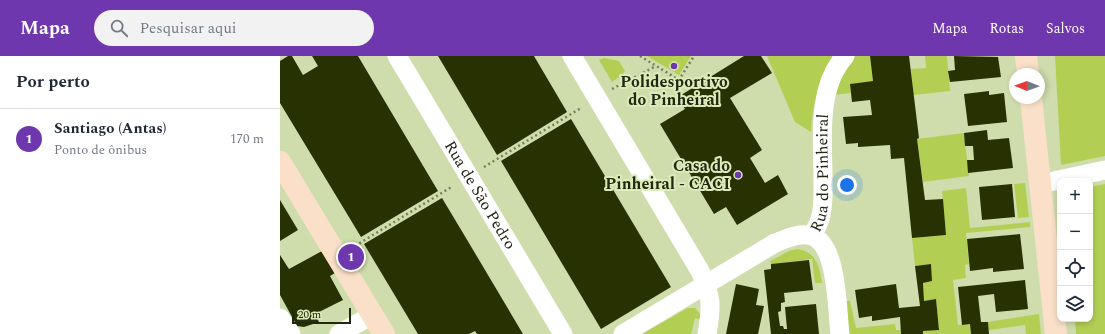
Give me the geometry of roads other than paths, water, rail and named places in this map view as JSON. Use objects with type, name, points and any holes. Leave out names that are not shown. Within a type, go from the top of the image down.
[{"type":"main road","points":[[1026,56],[1027,68]]},
{"type":"main road","points":[[1032,104],[1056,334]]},
{"type":"main road","points":[[280,162],[384,334]]},
{"type":"street","name":"Rua de São Pedro","points":[[397,56],[563,334]]},
{"type":"street","points":[[572,56],[695,262],[706,284],[711,297],[712,309],[707,334]]},
{"type":"street","name":"Rua do Pinheiral","points":[[840,334],[832,268],[828,252],[821,242],[812,236],[820,219],[823,202],[824,106],[831,77],[839,62],[845,56]]},
{"type":"street","points":[[1040,184],[1105,170]]},
{"type":"street","points":[[622,334],[775,242],[792,236],[812,236]]},
{"type":"street","points":[[338,334],[372,316]]},
{"type":"street","points":[[280,318],[290,334]]},
{"type":"place","name":"Polidesportivo do Pinheiral","points":[[674,66]]},
{"type":"place","name":"Casa do Pinheiral - CACI","points":[[738,175]]},
{"type":"place","name":"Santiago (Antas)","points":[[351,257]]}]
